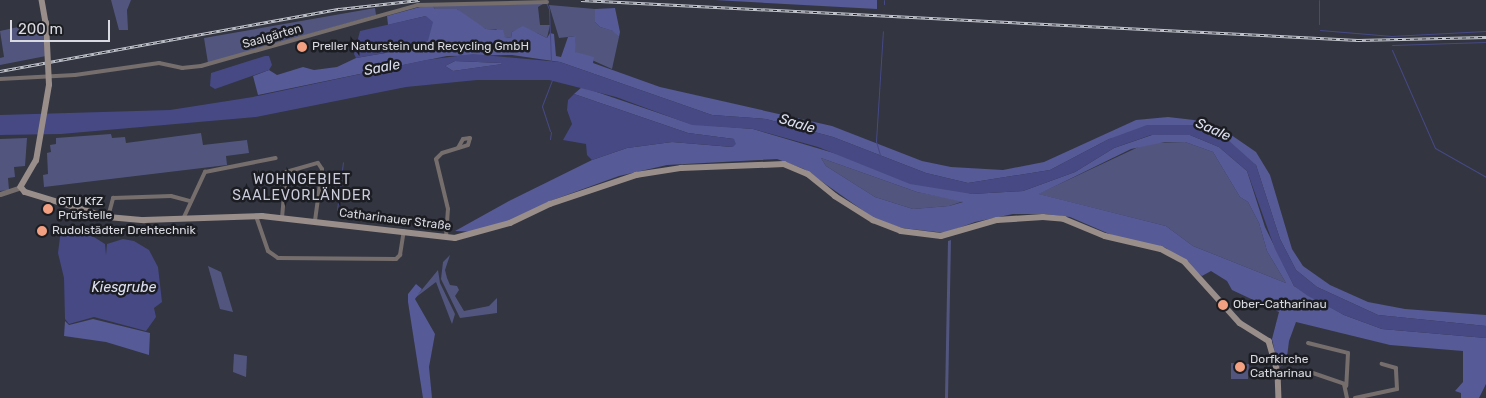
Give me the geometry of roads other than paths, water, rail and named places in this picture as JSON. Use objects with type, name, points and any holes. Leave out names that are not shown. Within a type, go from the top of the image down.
[{"type":"main road","points":[[20,187],[36,161],[49,85],[46,23],[42,0]]},
{"type":"main road","name":"Catharinauer Straße","points":[[20,187],[30,196],[108,217],[144,220],[184,217],[256,216],[404,230],[446,238],[474,234],[636,175],[681,168],[776,163],[802,170],[873,220],[901,231],[942,236],[1002,219],[1055,218],[1105,236],[1155,246],[1185,262],[1240,323],[1268,341],[1278,372],[1280,398]]},
{"type":"street","name":"Saalgärten","points":[[0,79],[82,74],[159,63],[182,68],[201,66],[418,5],[545,2]]},
{"type":"street","points":[[446,238],[448,209],[436,159],[437,155],[458,148]]},
{"type":"street","points":[[184,217],[190,201],[206,172],[276,158]]},
{"type":"street","points":[[282,218],[286,172],[318,163],[322,169],[315,221]]},
{"type":"street","points":[[0,194],[20,187]]},
{"type":"street","points":[[108,217],[113,198],[171,196],[190,201]]},
{"type":"street","points":[[256,216],[268,252],[278,258],[396,258],[400,255],[404,230]]},
{"type":"street","points":[[1308,343],[1348,353],[1346,386],[1348,398]]},
{"type":"street","points":[[1355,398],[1397,389],[1396,368],[1382,364]]},
{"type":"street","points":[[1307,371],[1346,386]]},
{"type":"water","points":[[426,16],[433,22],[428,41],[414,48],[356,58],[354,54],[360,31]]},
{"type":"water","points":[[473,54],[560,62],[712,115],[766,119],[833,137],[926,173],[968,183],[1050,170],[1109,139],[1147,125],[1192,125],[1227,139],[1256,165],[1280,239],[1296,270],[1317,287],[1378,315],[1486,326],[1486,338],[1382,329],[1344,315],[1308,296],[1294,286],[1275,249],[1247,171],[1219,147],[1190,135],[1151,135],[1114,148],[1075,172],[1023,191],[972,194],[910,184],[818,147],[753,129],[692,125],[616,97],[549,80],[477,80],[406,87],[256,117],[61,134],[0,135],[0,115],[170,110],[253,97],[426,60]],"holes":[[[455,61],[501,63],[453,71],[445,66]]]},
{"type":"water","points":[[269,56],[272,65],[269,70],[215,89],[210,86],[211,73]]},
{"type":"water","points":[[574,94],[688,133],[734,139],[736,144],[733,147],[672,142],[627,148],[592,160],[587,155],[586,144],[563,140],[572,124],[567,110],[568,100]]},
{"type":"water","name":"Kiesgrube","points":[[61,229],[94,237],[105,244],[106,255],[107,244],[123,239],[134,241],[149,250],[158,267],[162,302],[154,308],[156,317],[146,331],[94,317],[69,324],[65,319],[64,278],[58,253]]},
{"type":"waterway","points":[[545,0],[549,9],[551,61]]},
{"type":"waterway","points":[[1319,0],[1319,24]]},
{"type":"waterway","points":[[1320,30],[1392,36]]},
{"type":"waterway","points":[[880,155],[876,141],[883,31]]},
{"type":"waterway","points":[[1391,36],[1486,31]]},
{"type":"waterway","points":[[1392,45],[1486,42]]},
{"type":"waterway","points":[[1392,50],[1435,148],[1486,177]]},
{"type":"waterway","points":[[550,131],[542,106],[552,80]]},
{"type":"waterway","points":[[550,139],[551,132]]},
{"type":"waterway","points":[[337,210],[343,162]]},
{"type":"railway","points":[[0,71],[339,9],[419,0]]},
{"type":"railway","points":[[581,0],[1358,40],[1486,37]]},
{"type":"place","name":"Preller Naturstein und Recycling GmbH","points":[[302,47]]},
{"type":"place","name":"GTU KfZ Prüfstelle","points":[[48,209]]},
{"type":"place","name":"Rudolstädter Drehtechnik","points":[[42,231]]},
{"type":"place","name":"Ober-Catharinau","points":[[1223,305]]},
{"type":"place","name":"Dorfkirche Catharinau","points":[[1240,367]]},
{"type":"district","name":"WOHNGEBIET SAALEVORLÄNDER","points":[[302,188]]},
{"type":"water label","name":"Saale","points":[[382,68]]},
{"type":"water label","name":"Saale","points":[[797,124]]},
{"type":"water label","name":"Saale","points":[[1213,130]]}]
